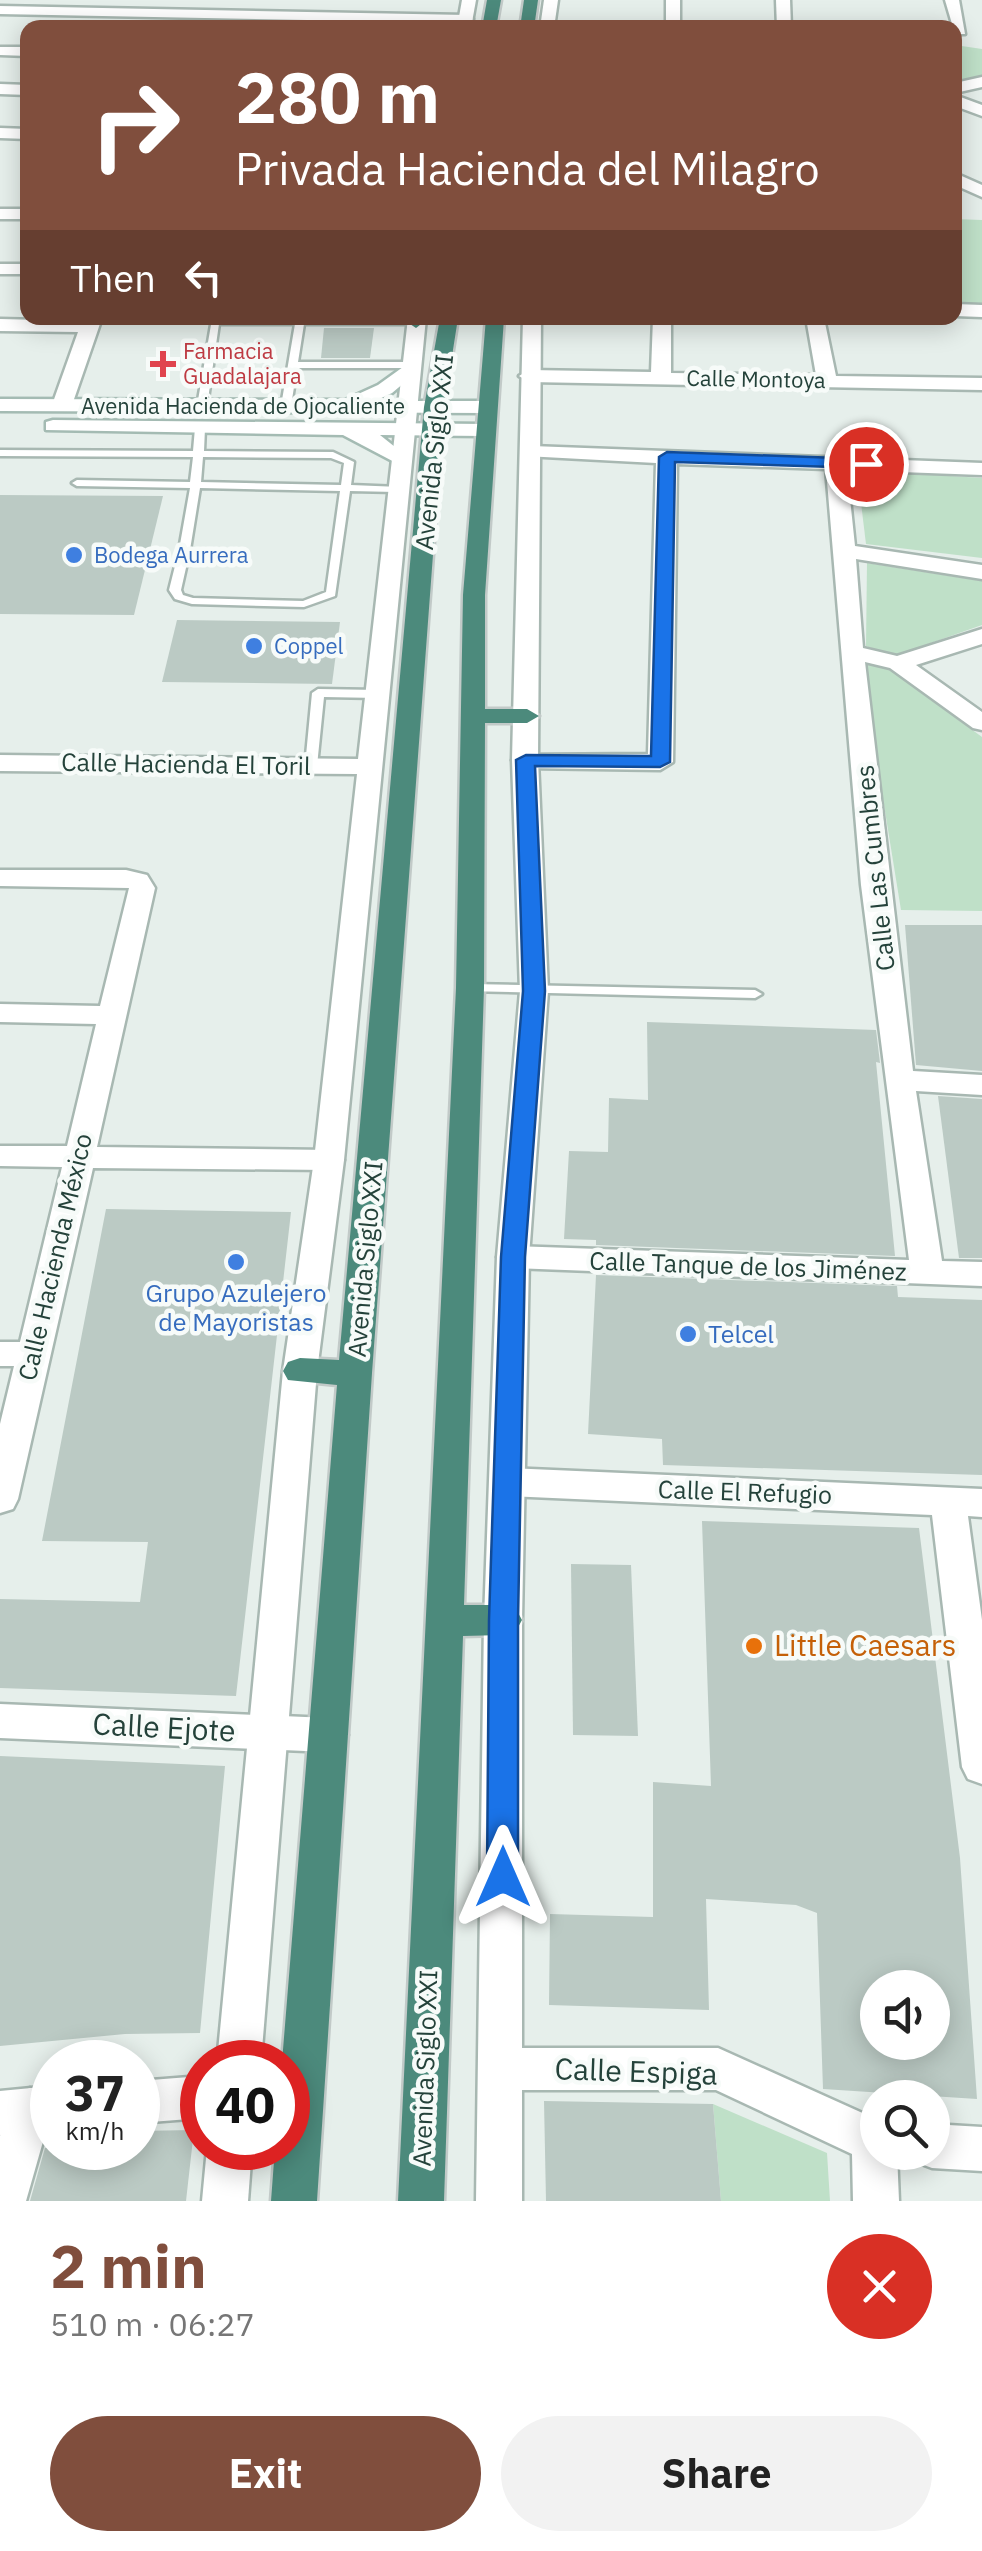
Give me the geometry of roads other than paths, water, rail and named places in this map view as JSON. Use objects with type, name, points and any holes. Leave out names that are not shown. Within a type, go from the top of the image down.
[{"type":"highway","name":"Avenida Siglo XXI","points":[[294,2201],[355,1373],[412,437],[447,325]]},
{"type":"highway","name":"Avenida Siglo XXI","points":[[420,2201],[470,988],[474,595],[494,325]]},
{"type":"highway","points":[[472,716],[526,716]]},
{"type":"highway","points":[[300,1370],[355,1373]]},
{"type":"highway","points":[[442,1621],[504,1620]]},
{"type":"street","points":[[342,16],[347,0]]},
{"type":"street","points":[[0,10],[412,20]]},
{"type":"street","points":[[62,405],[90,325]]},
{"type":"street","name":"Avenida Siglo XXI","points":[[241,2040],[300,1370],[329,1160],[378,694],[412,437],[411,366],[417,325]]},
{"type":"street","points":[[499,2201],[504,1620],[513,1257],[534,991],[526,760],[532,325]]},
{"type":"street","points":[[661,376],[662,325]]},
{"type":"street","points":[[816,325],[827,380]]},
{"type":"street","points":[[341,407],[384,389],[411,366]]},
{"type":"street","name":"Calle Montoya","points":[[529,376],[982,384]]},
{"type":"street","name":"Avenida Hacienda de Ojocaliente","points":[[0,405],[62,405],[201,417],[320,428],[371,438],[412,437],[485,419]]},
{"type":"street","name":"Avenida Hacienda de Ojocaliente","points":[[0,426],[201,417],[286,406],[341,407],[412,437]]},
{"type":"street","points":[[532,452],[982,469]]},
{"type":"street","points":[[526,760],[660,762],[667,457]]},
{"type":"street","name":"Calle Las Cumbres","points":[[836,462],[852,652],[898,1080],[927,1272]]},
{"type":"street","points":[[846,552],[982,572]]},
{"type":"street","points":[[898,663],[982,636]]},
{"type":"street","points":[[852,652],[898,663],[982,724]]},
{"type":"street","name":"Calle Hacienda El Toril","points":[[0,762],[372,767]]},
{"type":"street","name":"Calle Hacienda México","points":[[0,878],[138,880],[142,888],[79,1157],[16,1354],[0,1500]]},
{"type":"street","points":[[0,1013],[112,1015]]},
{"type":"street","points":[[898,1080],[982,1085]]},
{"type":"street","points":[[0,1156],[329,1160]]},
{"type":"street","name":"Calle Tanque de los Jiménez","points":[[513,1257],[982,1274]]},
{"type":"street","name":"Calle El Refugio","points":[[508,1482],[965,1502]]},
{"type":"street","points":[[965,1502],[982,1767]]},
{"type":"street","name":"Calle Ejote","points":[[0,1721],[328,1736]]},
{"type":"street","name":"Calle Espiga","points":[[502,2068],[718,2069],[860,2136]]},
{"type":"street","points":[[3,2201],[27,2110]]},
{"type":"street","points":[[950,2147],[982,2149]]},
{"type":"street","points":[[225,2201],[228,2170]]},
{"type":"street","points":[[876,2170],[876,2201]]},
{"type":"lane","points":[[0,453],[198,456],[344,457],[349,462],[348,488],[331,594],[304,604],[192,601],[179,597],[175,590],[197,487],[198,456],[201,417],[215,325]]},
{"type":"lane","points":[[286,406],[299,325]]},
{"type":"lane","points":[[292,365],[411,366]]},
{"type":"lane","points":[[77,484],[348,488],[412,437]]},
{"type":"lane","points":[[311,766],[318,694],[378,694]]},
{"type":"lane","points":[[470,988],[755,994]]},
{"type":"place","name":"Farmacia Guadalajara","points":[[163,364]]},
{"type":"place","name":"Bodega Aurrera","points":[[74,555]]},
{"type":"place","name":"Coppel","points":[[254,646]]},
{"type":"place","name":"Grupo Azulejero de Mayoristas","points":[[236,1262]]},
{"type":"place","name":"Telcel","points":[[688,1334]]},
{"type":"place","name":"Little Caesars","points":[[754,1646]]}]
